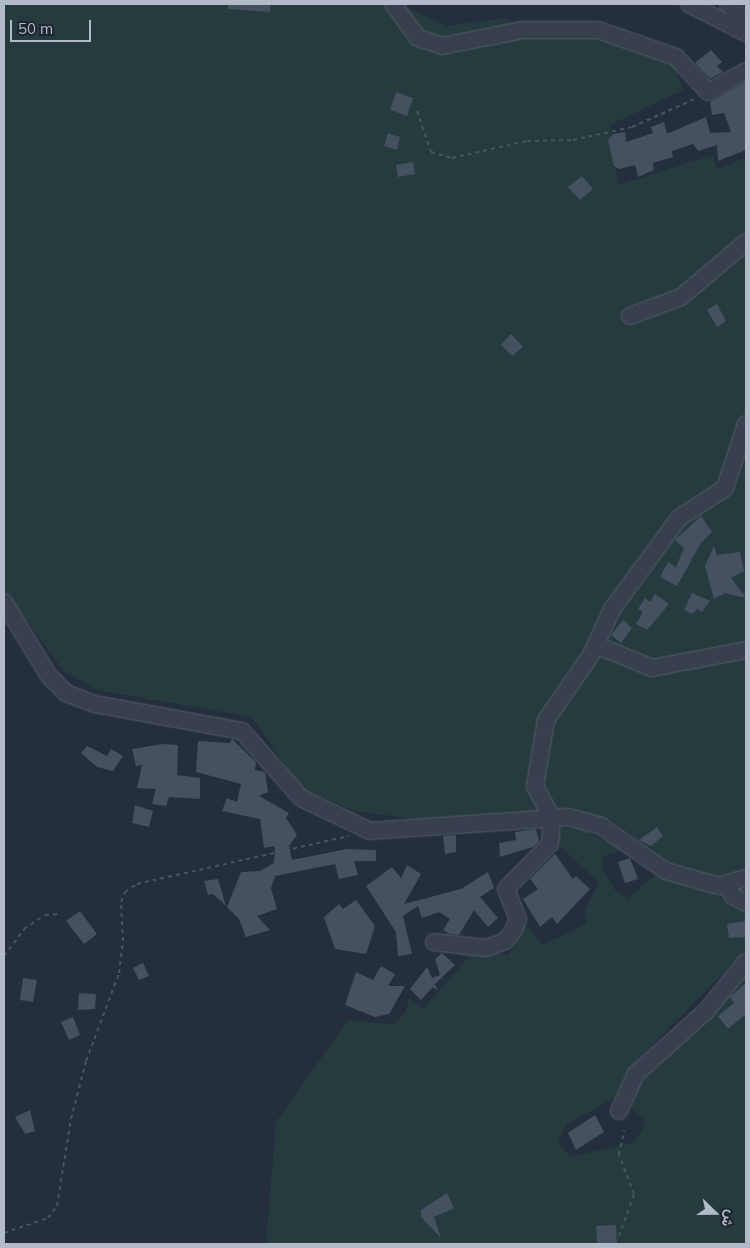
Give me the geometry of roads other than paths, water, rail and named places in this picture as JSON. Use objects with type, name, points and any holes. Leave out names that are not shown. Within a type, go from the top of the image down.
[{"type":"street","points":[[393,4],[418,38],[442,46],[523,30],[614,33],[676,58],[708,92],[746,71]]},
{"type":"street","points":[[689,4],[746,33]]},
{"type":"street","points":[[728,4],[746,23]]},
{"type":"street","points":[[630,316],[681,297],[746,242]]},
{"type":"street","points":[[434,942],[486,948],[505,940],[518,919],[506,889],[550,844],[552,818],[535,786],[541,735],[552,708],[596,645],[612,609],[679,518],[725,488],[746,424]]},
{"type":"street","points":[[4,602],[49,676],[66,693],[95,704],[242,731],[301,798],[370,831],[552,818],[593,823],[657,867],[707,884],[727,885],[746,878]]},
{"type":"street","points":[[596,645],[652,668],[746,650]]},
{"type":"street","points":[[727,885],[733,896],[746,903]]},
{"type":"street","points":[[619,1111],[636,1074],[706,1011],[746,962]]}]
